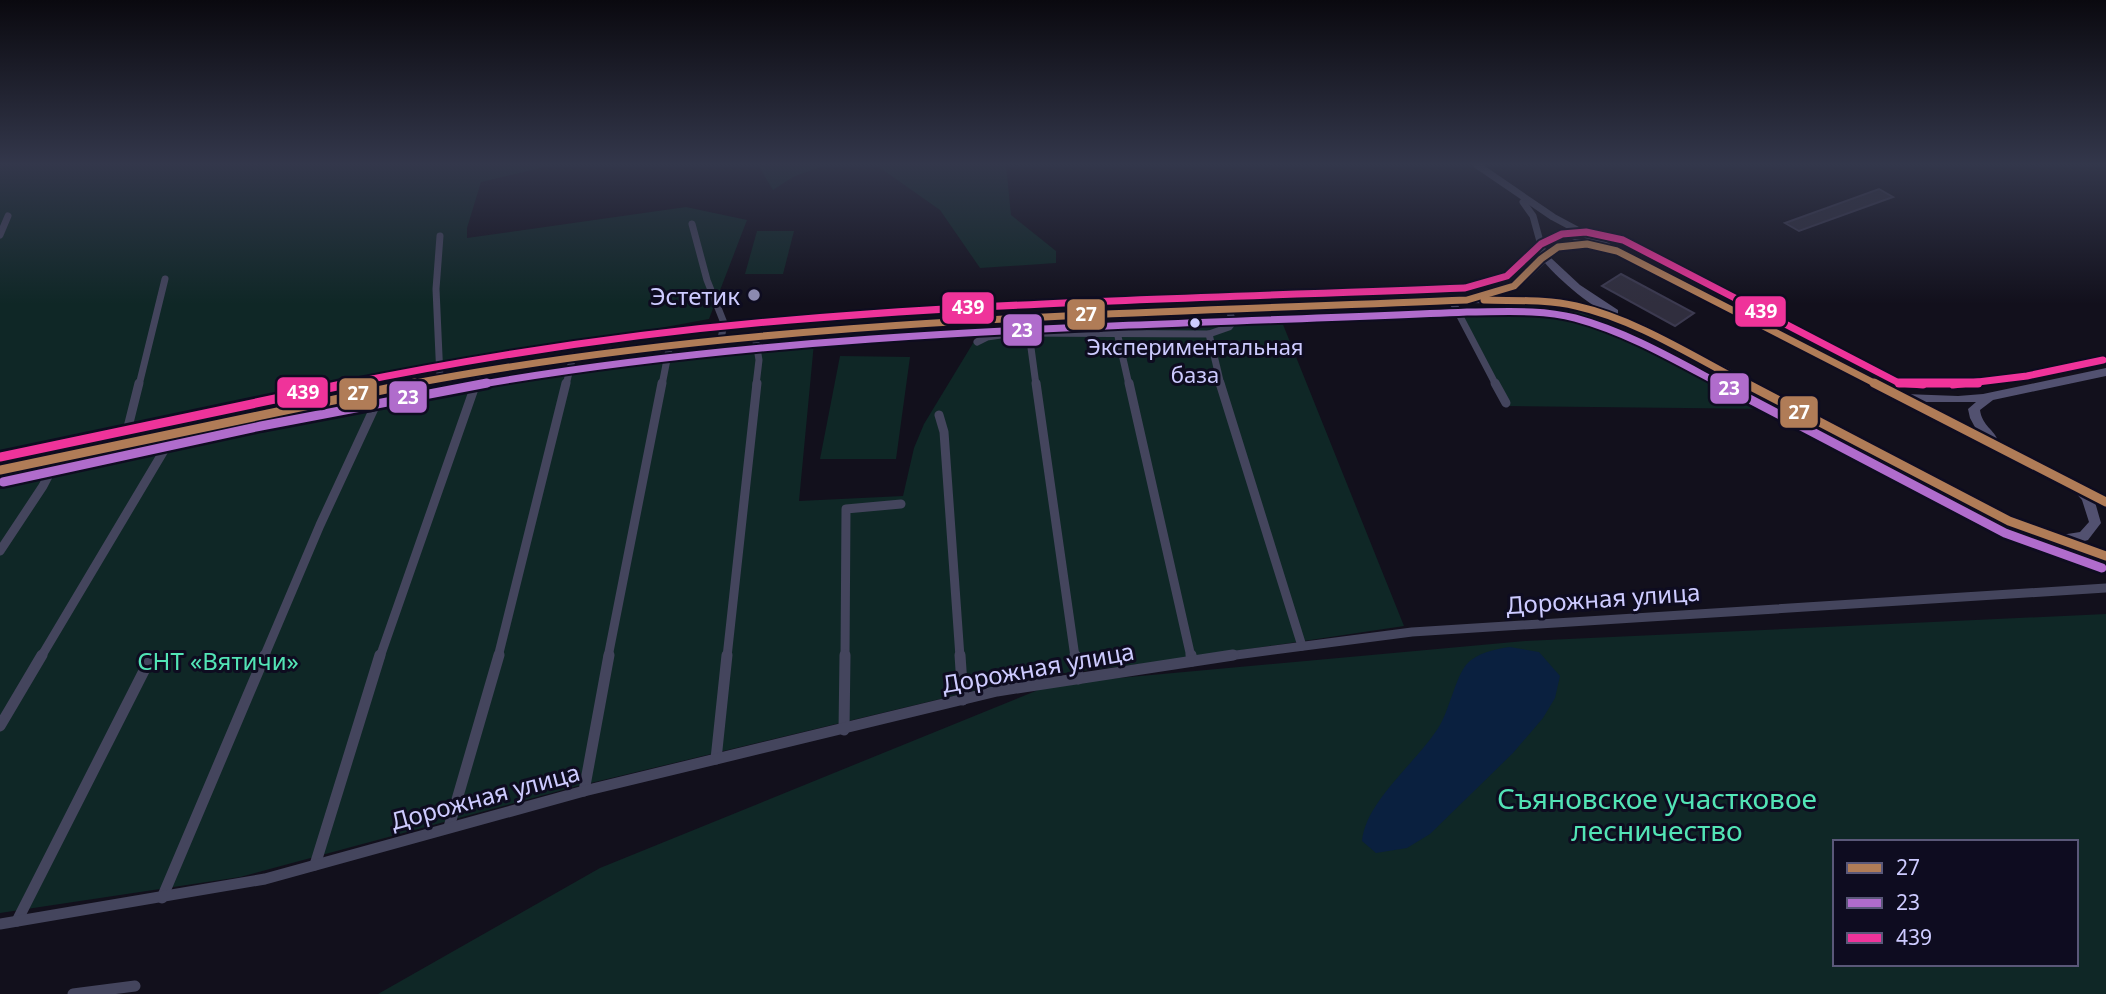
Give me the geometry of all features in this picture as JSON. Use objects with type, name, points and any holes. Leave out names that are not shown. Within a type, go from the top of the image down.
[{"type":"main road","points":[[1467,300],[1515,286],[1554,249],[1575,242],[1593,243],[1617,251],[2106,502]]},
{"type":"main road","points":[[1544,256],[1559,274],[1578,290],[1646,331],[1970,502],[2009,521],[2106,556]]},
{"type":"main road","points":[[0,470],[440,378],[573,356],[755,335],[934,323],[1467,300],[1539,301],[1577,306],[1646,331]]},
{"type":"main road","points":[[1895,395],[1935,400],[1990,397],[2106,372]]},
{"type":"main road","points":[[1990,397],[1975,409],[1974,416],[1986,434],[2004,450]]},
{"type":"main road","points":[[2058,539],[2084,537],[2095,523],[2088,498],[2077,487]]},
{"type":"street","points":[[1532,211],[1544,256]]},
{"type":"street","points":[[1547,211],[1617,251]]},
{"type":"street","points":[[0,235],[8,216]]},
{"type":"street","points":[[692,224],[707,280],[724,323],[721,339]]},
{"type":"street","points":[[440,236],[435,305],[440,378]]},
{"type":"street","points":[[124,443],[165,279]]},
{"type":"street","points":[[1452,301],[1506,402]]},
{"type":"street","points":[[977,342],[987,337],[1029,333],[1209,334],[1229,327],[1233,322],[1229,310]]},
{"type":"street","points":[[1118,332],[1192,661]]},
{"type":"street","points":[[1029,333],[1078,679]]},
{"type":"street","points":[[1209,334],[1220,383],[1302,646]]},
{"type":"street","points":[[716,759],[759,360],[755,335]]},
{"type":"street","points":[[584,791],[670,344]]},
{"type":"street","points":[[449,827],[495,670],[573,356]]},
{"type":"street","points":[[315,865],[371,681],[480,371]]},
{"type":"street","points":[[162,898],[297,576],[383,389]]},
{"type":"street","points":[[939,415],[944,432],[963,700]]},
{"type":"street","points":[[0,726],[175,432]]},
{"type":"street","points":[[0,551],[43,486],[58,457]]},
{"type":"street","points":[[844,730],[846,509],[901,504]]},
{"type":"street","name":"Дорожная улица","points":[[0,924],[265,878],[584,791],[997,691],[1192,661],[1412,632],[2106,587]]},
{"type":"street","points":[[18,921],[151,657]]},
{"type":"street","points":[[73,994],[135,986]]},
{"type":"green space","points":[[0,211],[472,211],[467,238],[655,211],[707,211],[747,220],[709,319],[551,348],[0,462]]},
{"type":"green space","points":[[941,211],[1011,211],[1011,215],[1056,251],[1056,263],[980,268]]},
{"type":"green space","points":[[757,231],[794,231],[783,274],[745,274]]},
{"type":"green space","points":[[1528,305],[1582,313],[1631,333],[1775,409],[1503,406],[1455,310]]},
{"type":"green space","name":"СНТ «Вятичи»","points":[[1280,317],[1404,626],[1182,659],[1031,677],[574,787],[240,877],[0,913],[0,489],[510,376],[814,343],[799,501],[903,496],[914,448],[924,424],[981,330]]},
{"type":"green space","points":[[840,356],[910,357],[896,459],[820,459]]},
{"type":"green space","name":"Съяновское участковое лесничество","points":[[2106,614],[2106,994],[378,994],[600,868],[1053,684],[1525,641]]},
{"type":"water","points":[[1510,647],[1539,652],[1560,676],[1555,698],[1543,718],[1513,753],[1430,834],[1407,848],[1376,853],[1362,841],[1373,811],[1382,796],[1440,725],[1462,670],[1480,655]]},
{"type":"building","points":[[1817,211],[1853,211],[1799,231],[1785,223]]},
{"type":"building","points":[[1621,274],[1694,313],[1675,326],[1602,286]]},
{"type":"transit line","name":"439","points":[[0,457],[345,384],[519,353],[694,329],[886,312],[1465,288],[1507,276],[1541,244],[1551,238],[1574,232],[1623,240],[1899,383],[1976,383],[2027,376],[2103,360]]},
{"type":"transit line","name":"27","points":[[0,470],[432,380],[695,341],[887,324],[1467,300],[1514,286],[1541,259],[1558,247],[1587,244],[1617,251],[2106,502]]},
{"type":"transit line","name":"27","points":[[1484,300],[1539,301],[1577,306],[1646,331],[1970,502],[2009,521],[2106,556]]},
{"type":"transit line","name":"23","points":[[3,482],[348,408],[521,377],[696,353],[985,332],[1467,312],[1538,313],[1574,318],[1641,342],[2005,533],[2102,568]]},
{"type":"place","name":"Эстетик","points":[[754,295]]},
{"type":"place","name":"Экспериментальная база","points":[[1195,323]]}]
